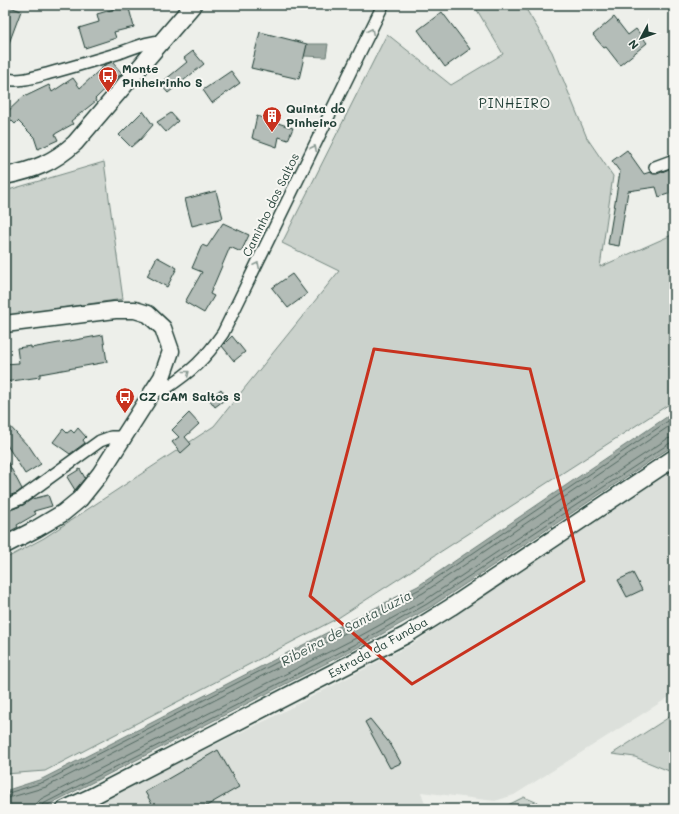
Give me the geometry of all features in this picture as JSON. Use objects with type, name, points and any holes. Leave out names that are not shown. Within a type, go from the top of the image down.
[{"type":"main road","points":[[5,176],[25,172],[42,166],[62,155],[75,143],[193,5]]},
{"type":"main road","points":[[5,324],[115,310],[135,310],[148,314],[163,328],[171,350],[162,377],[100,474],[80,499],[63,513],[5,545]]},
{"type":"main road","name":"Estrada da Fundoa","points":[[65,809],[110,788],[406,635],[674,458]]},
{"type":"street","name":"Caminho dos Saltos","points":[[154,389],[165,389],[198,365],[210,352],[223,332],[235,311],[383,5]]},
{"type":"street","points":[[8,81],[28,79],[74,67],[152,41],[163,40]]},
{"type":"street","points":[[655,167],[674,160]]},
{"type":"street","points":[[5,505],[20,499],[100,442],[111,437],[123,437]]},
{"type":"highlighted area","points":[[374,349],[530,369],[584,581],[412,684],[310,596]]},
{"type":"shaded area","points":[[474,5],[521,5],[526,9],[552,52],[587,138],[613,176],[600,267],[674,234],[674,401],[338,618],[45,771],[5,774],[5,559],[44,538],[214,426],[339,271],[282,243],[387,34],[451,85],[503,54]]},
{"type":"shaded area","points":[[104,162],[123,299],[5,316],[5,191]]},
{"type":"shaded area","points":[[674,469],[674,694],[514,795],[495,801],[421,792],[427,809],[81,809],[269,719],[414,643]]},
{"type":"shaded area","points":[[674,714],[674,773],[635,757],[612,754]]},
{"type":"shaded area","points":[[524,797],[552,809],[500,809]]},
{"type":"water","points":[[307,44],[328,44],[326,57],[304,56]]},
{"type":"water","name":"Ribeira de Santa Luzia","points":[[674,412],[674,445],[429,608],[364,644],[44,807],[39,809],[5,809],[5,791],[42,779],[418,586]]},
{"type":"building","points":[[5,5],[21,11],[6,51],[5,51]]},
{"type":"building","points":[[128,5],[134,27],[114,32],[116,38],[85,48],[79,28],[99,22],[97,14]]},
{"type":"building","points":[[442,12],[470,49],[445,67],[418,30]]},
{"type":"building","points":[[614,17],[628,35],[636,29],[647,43],[620,65],[606,47],[604,48],[593,35]]},
{"type":"building","points":[[260,32],[307,44],[299,79],[251,68]]},
{"type":"building","points":[[193,51],[204,64],[168,93],[160,84],[187,62],[184,58]]},
{"type":"building","points":[[112,62],[122,73],[95,99],[96,101],[71,121],[73,124],[55,134],[58,140],[38,149],[34,137],[18,121],[15,124],[5,114],[25,95],[26,96],[49,85],[52,92],[73,78],[80,88],[105,65]]},
{"type":"building","points":[[231,71],[240,83],[212,103],[203,90]]},
{"type":"building","points":[[143,111],[153,125],[140,140],[131,147],[119,135]]},
{"type":"building","points":[[171,113],[178,121],[166,132],[157,122]]},
{"type":"building","name":"Quinta do Pinheiro","points":[[257,116],[293,128],[288,140],[279,137],[277,147],[252,138]]},
{"type":"building","points":[[627,150],[644,174],[650,172],[657,174],[674,167],[674,192],[659,197],[656,187],[628,191],[619,246],[608,244],[620,172],[612,161]]},
{"type":"building","points":[[216,191],[223,218],[192,226],[185,199]]},
{"type":"building","points":[[223,223],[249,235],[241,252],[230,247],[210,294],[214,296],[204,313],[185,302],[202,272],[192,268],[202,245],[207,247]]},
{"type":"building","points":[[157,257],[177,268],[167,287],[147,276]]},
{"type":"building","points":[[292,274],[307,294],[288,308],[272,288]]},
{"type":"building","points":[[103,335],[107,362],[40,374],[40,377],[5,382],[5,364],[19,363],[17,348],[31,346],[31,348]]},
{"type":"building","points":[[232,336],[245,352],[234,361],[222,346]]},
{"type":"building","points":[[221,389],[227,398],[215,407],[209,399]]},
{"type":"building","points":[[189,413],[199,424],[185,437],[191,444],[181,453],[172,442],[179,437],[172,430]]},
{"type":"building","points":[[5,421],[29,446],[41,464],[25,474],[5,442]]},
{"type":"building","points":[[78,428],[86,437],[83,440],[85,443],[70,454],[53,442],[63,429],[67,433],[71,430],[74,433]]},
{"type":"building","points":[[5,457],[22,489],[17,493],[5,497]]},
{"type":"building","points":[[80,469],[85,478],[75,490],[67,477]]},
{"type":"building","points":[[48,495],[52,506],[34,511],[36,514],[5,534],[5,512],[23,505],[32,499]]},
{"type":"building","points":[[633,573],[642,590],[627,597],[618,580]]},
{"type":"building","points":[[370,719],[391,745],[401,763],[390,768],[365,722]]},
{"type":"building","points":[[218,750],[239,787],[201,809],[155,809],[145,792]]},
{"type":"place","name":"Monte Pinheirinho S","points":[[108,93]]},
{"type":"place","name":"Quinta do Pinheiro","points":[[272,133]]},
{"type":"place","name":"CZ CAM Saltos S","points":[[125,414]]},
{"type":"district","name":"PINHEIRO","points":[[515,103]]}]
